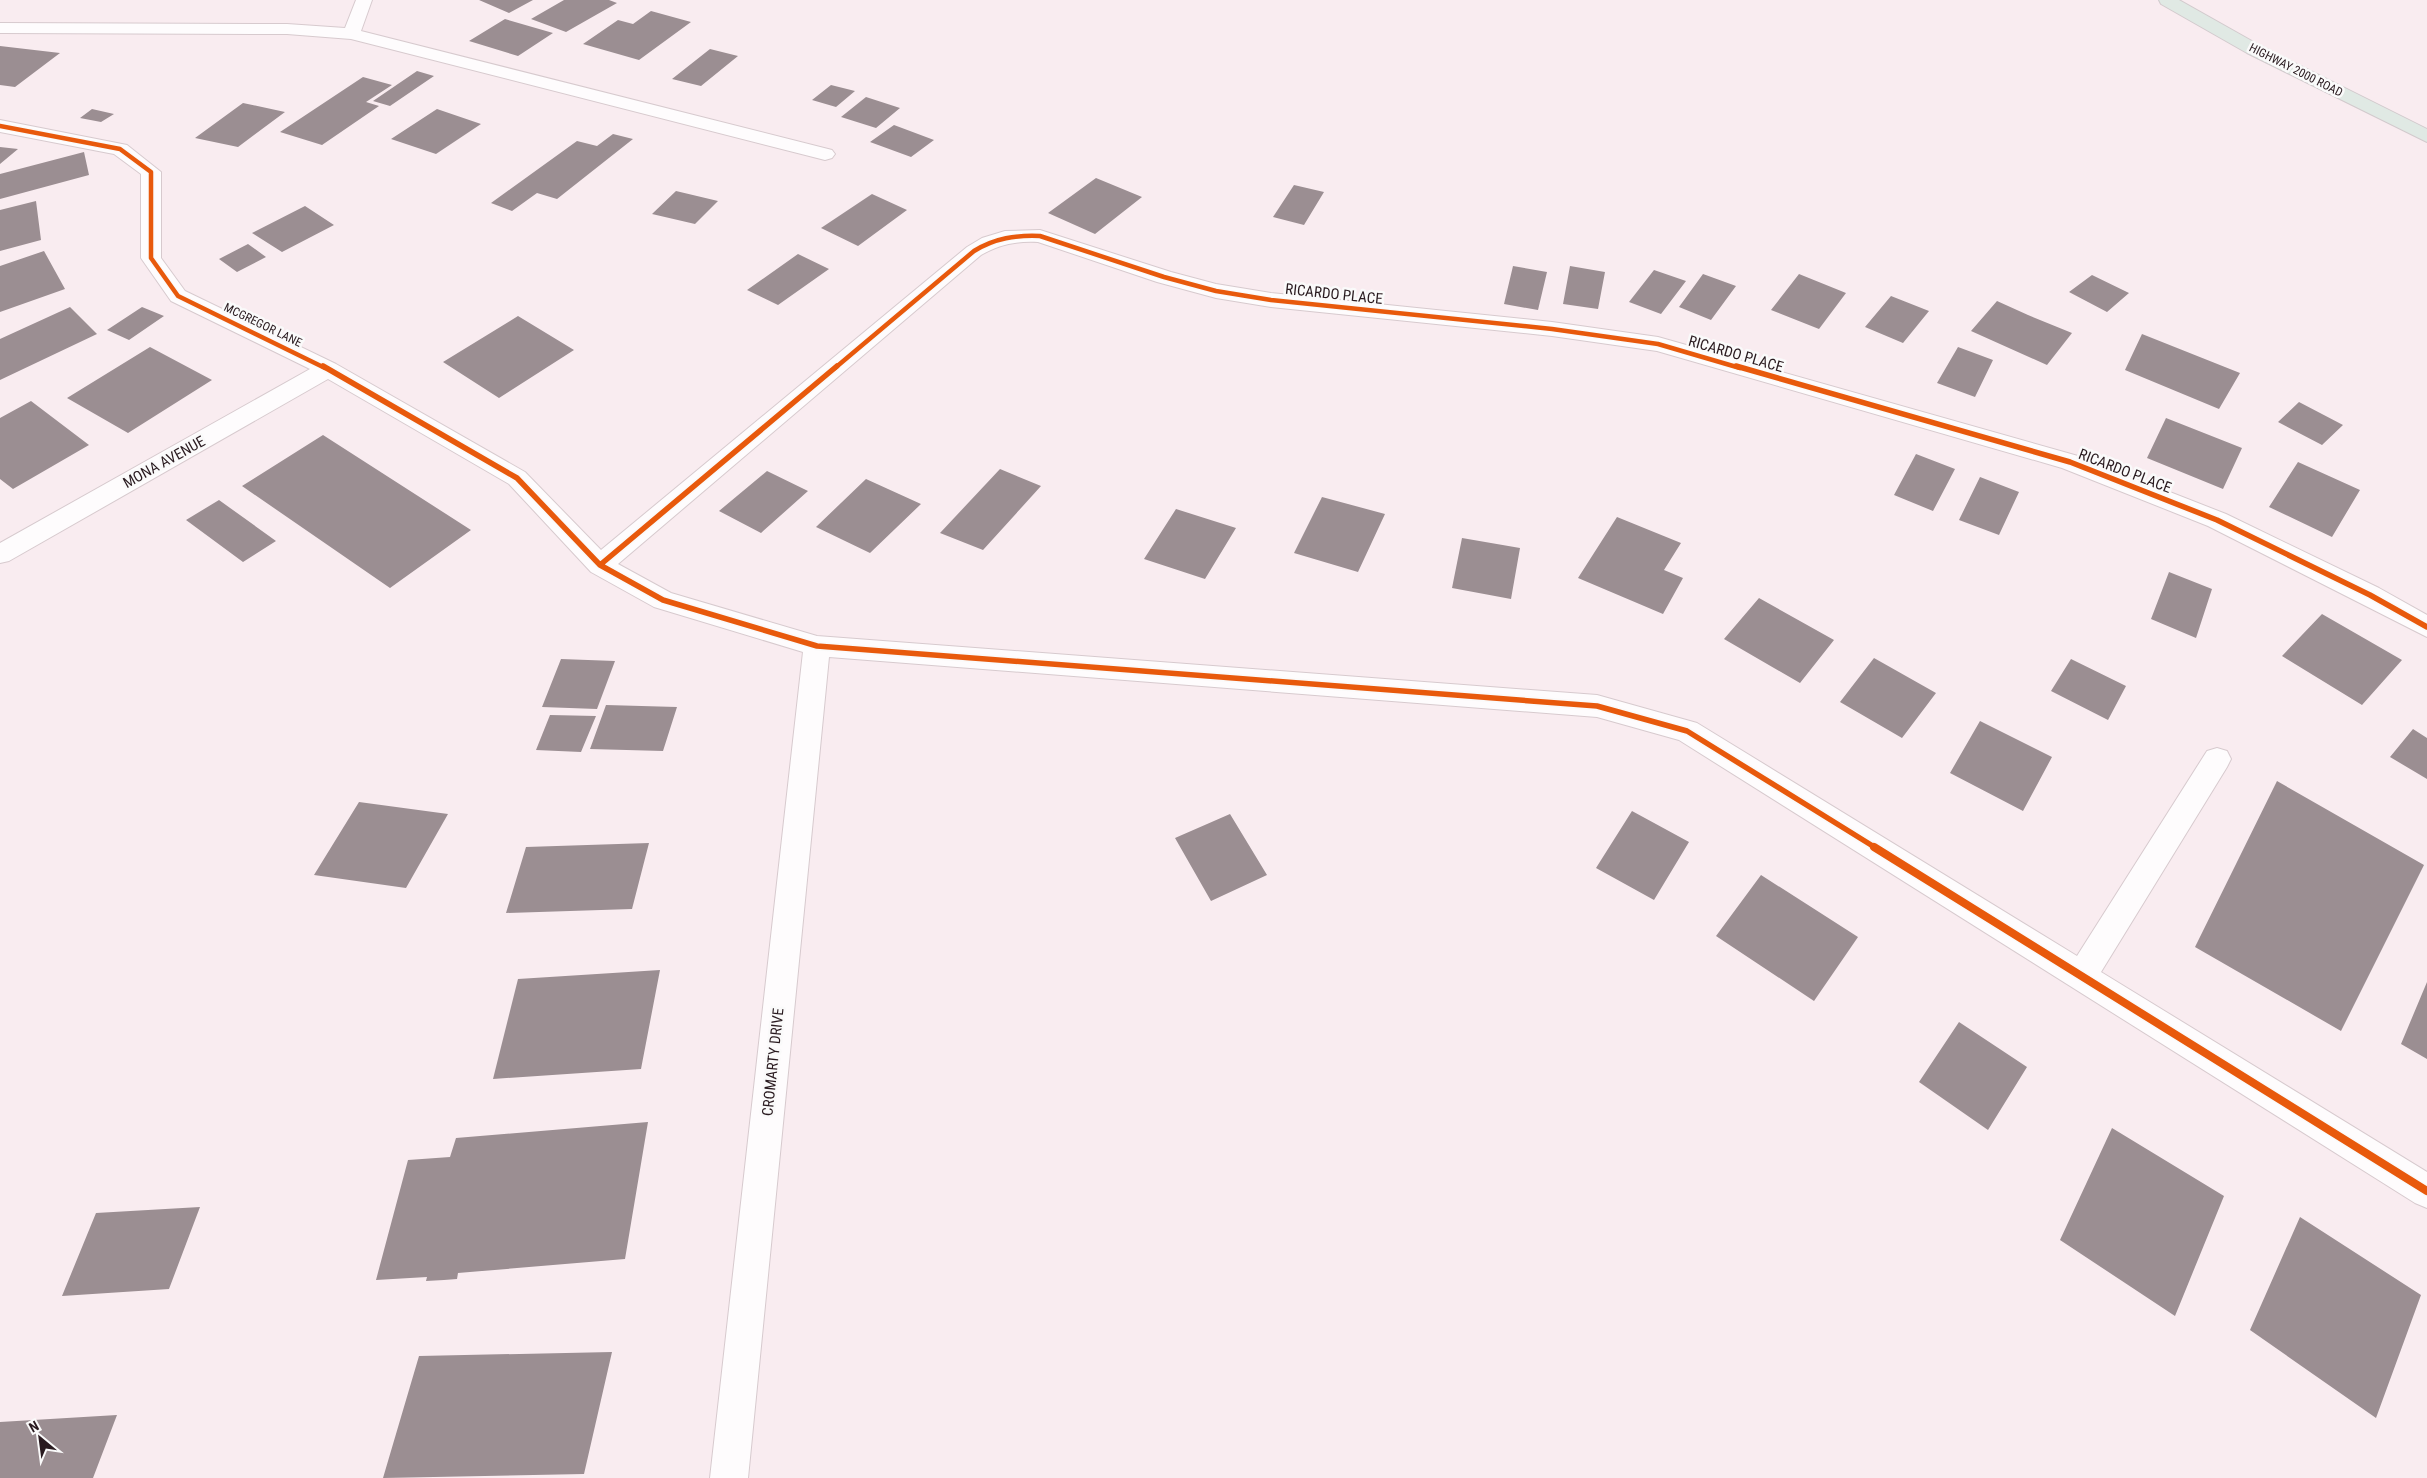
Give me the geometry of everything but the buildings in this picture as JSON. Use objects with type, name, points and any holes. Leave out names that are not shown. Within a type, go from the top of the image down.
[{"type":"main road","name":"HIGHWAY 2000 ROAD","points":[[2167,0],[2253,50],[2427,136]]},
{"type":"street","points":[[351,34],[364,0]]},
{"type":"street","points":[[0,28],[288,29],[351,34],[825,154]]},
{"type":"street","name":"MCGREGOR LANE","points":[[0,126],[120,149],[151,172],[151,258],[178,296],[328,369],[517,478],[600,565],[663,600],[817,646],[1597,706],[1687,731],[2427,1191]]},
{"type":"street","name":"RICARDO PLACE","points":[[600,565],[986,242],[1003,237],[1040,236],[1164,277],[1216,291],[1252,297],[1552,329],[1658,344],[2070,462],[2217,520],[2370,595],[2427,627]]},
{"type":"street","name":"MONA AVENUE","points":[[0,554],[328,369]]},
{"type":"street","name":"CROMARTY DRIVE","points":[[729,1478],[817,646]]},
{"type":"street","points":[[2082,975],[2217,759]]},
{"type":"cycle path","points":[[0,126],[120,149],[151,172],[151,258],[178,296],[328,369],[517,478],[600,565],[663,600],[817,646],[1597,706],[1687,731],[2427,1191]]},
{"type":"cycle path","points":[[600,565],[974,251],[990,242],[1005,237],[1031,235],[1040,236],[1164,277],[1216,291],[1271,300],[1552,329],[1658,344],[2070,462],[2217,520],[2370,595],[2427,627]]}]
